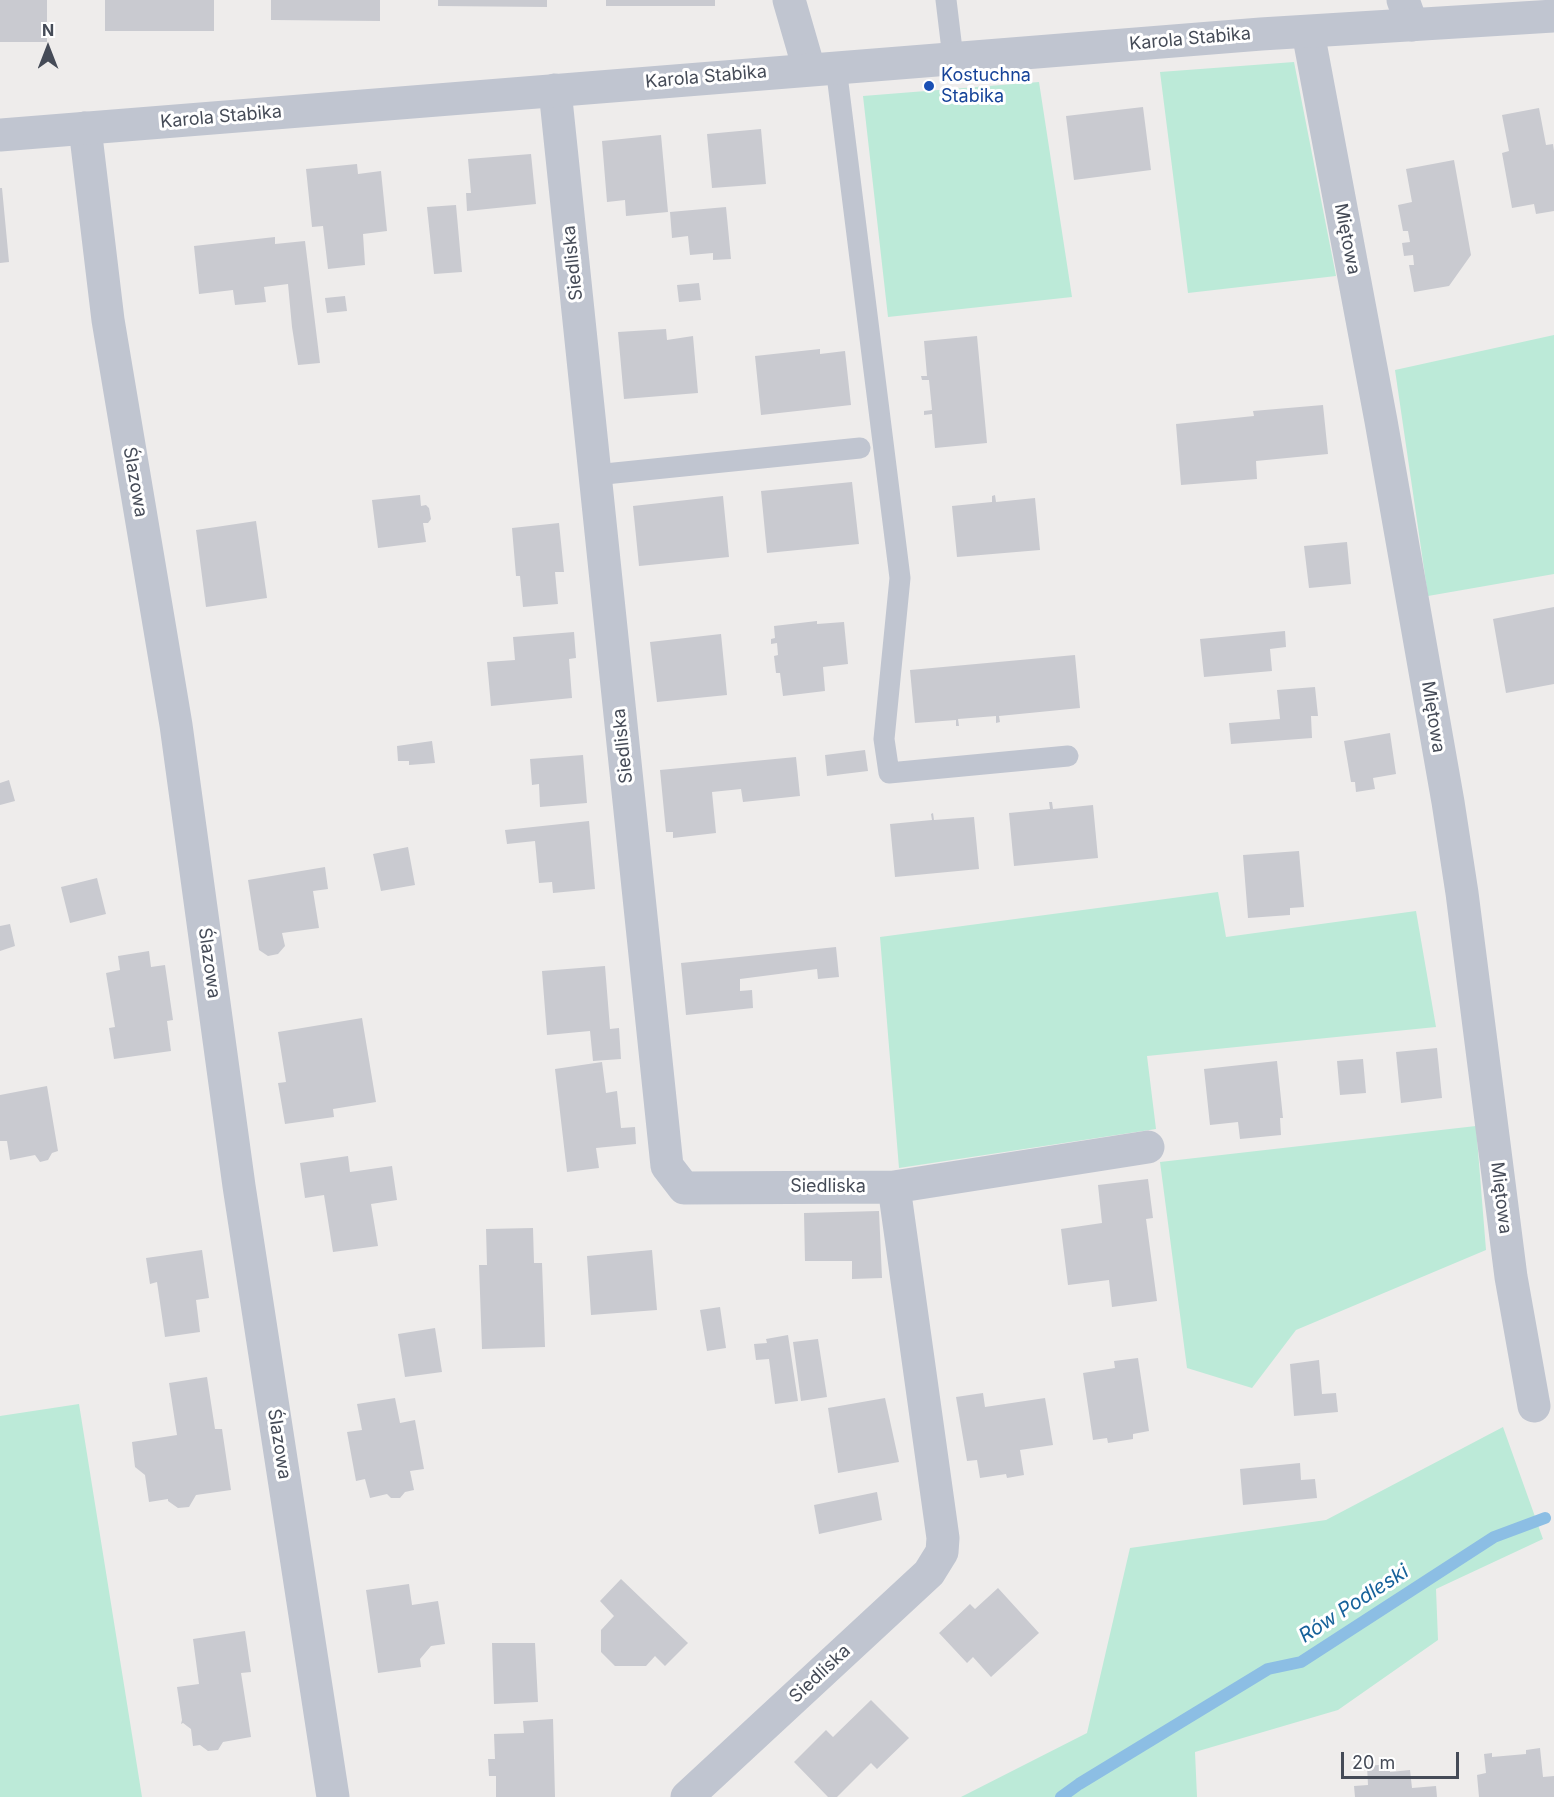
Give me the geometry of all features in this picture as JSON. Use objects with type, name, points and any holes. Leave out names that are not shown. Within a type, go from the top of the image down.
[{"type":"street","points":[[789,0],[823,68]]},
{"type":"street","name":"Karola Stabika","points":[[0,135],[823,68],[1308,32],[1408,12],[1554,16]]},
{"type":"street","name":"Miętowa","points":[[1308,32],[1387,456],[1448,802],[1462,893],[1511,1276],[1544,1405]]},
{"type":"street","name":"Siedliska","points":[[555,90],[667,1166],[684,1188],[894,1187],[1148,1147]]},
{"type":"street","name":"Ślazowa","points":[[85,128],[108,320],[176,725],[239,1186],[333,1797]]},
{"type":"street","name":"Siedliska","points":[[687,1797],[929,1573],[942,1552],[943,1538],[894,1187]]},
{"type":"lane","points":[[946,0],[953,58]]},
{"type":"lane","points":[[823,68],[900,578],[884,739],[889,773],[1068,756]]},
{"type":"lane","points":[[595,475],[860,448]]},
{"type":"green space","points":[[1294,62],[1336,276],[1188,293],[1160,72]]},
{"type":"green space","points":[[1039,82],[1072,297],[888,317],[863,96]]},
{"type":"green space","points":[[1554,335],[1554,574],[1428,596],[1395,370]]},
{"type":"green space","points":[[1218,892],[1226,937],[1416,911],[1436,1027],[1147,1056],[1156,1129],[899,1168],[880,937]]},
{"type":"green space","points":[[1476,1126],[1486,1250],[1296,1330],[1252,1388],[1187,1368],[1160,1162]]},
{"type":"green space","points":[[79,1404],[142,1797],[0,1797],[0,1416]]},
{"type":"green space","points":[[1503,1427],[1543,1539],[1436,1589],[1438,1640],[1338,1710],[1195,1752],[1197,1797],[961,1797],[1087,1733],[1130,1548],[1326,1520]]},
{"type":"building","points":[[0,0],[47,0],[47,42],[0,42]]},
{"type":"building","points":[[105,0],[214,0],[214,31],[105,31]]},
{"type":"building","points":[[271,0],[380,0],[380,21],[271,20]]},
{"type":"building","points":[[438,0],[547,0],[547,7],[438,6]]},
{"type":"building","points":[[606,0],[715,0],[715,6],[606,6]]},
{"type":"building","points":[[1143,107],[1151,170],[1074,180],[1066,116]]},
{"type":"building","points":[[1539,108],[1546,145],[1553,144],[1554,211],[1536,214],[1534,204],[1512,208],[1502,153],[1509,151],[1502,115]]},
{"type":"building","points":[[761,129],[766,184],[712,188],[707,134]]},
{"type":"building","points":[[661,135],[668,212],[626,216],[625,200],[607,202],[602,141]]},
{"type":"building","points":[[531,154],[536,204],[467,211],[466,193],[471,193],[468,159]]},
{"type":"building","points":[[1454,160],[1471,255],[1449,286],[1414,292],[1409,265],[1414,265],[1413,255],[1404,256],[1402,243],[1410,242],[1408,231],[1403,231],[1398,205],[1412,202],[1406,169]]},
{"type":"building","points":[[357,164],[358,174],[381,171],[387,231],[363,234],[365,265],[328,269],[323,226],[312,227],[306,169]]},
{"type":"building","points":[[0,188],[2,188],[9,262],[0,263]]},
{"type":"building","points":[[456,205],[462,272],[434,274],[427,207]]},
{"type":"building","points":[[726,207],[731,259],[713,260],[713,253],[690,255],[688,236],[672,238],[670,212]]},
{"type":"building","points":[[275,237],[275,244],[305,241],[320,363],[298,365],[288,284],[264,287],[266,302],[235,305],[233,290],[199,294],[194,246]]},
{"type":"building","points":[[699,283],[701,300],[679,302],[677,285]]},
{"type":"building","points":[[345,296],[347,311],[327,313],[325,298]]},
{"type":"building","points":[[666,329],[667,340],[693,336],[698,393],[624,399],[618,332]]},
{"type":"building","points":[[977,336],[987,443],[935,448],[932,414],[924,415],[924,411],[932,410],[929,380],[922,380],[921,376],[927,376],[924,341]]},
{"type":"building","points":[[820,349],[820,354],[845,351],[851,405],[761,415],[755,356]]},
{"type":"building","points":[[1323,405],[1328,454],[1256,461],[1257,479],[1181,485],[1176,424],[1254,416],[1253,411]]},
{"type":"building","points":[[852,482],[859,544],[767,553],[761,491]]},
{"type":"building","points":[[420,495],[421,506],[426,505],[429,508],[431,519],[428,523],[423,523],[426,542],[378,548],[372,500]]},
{"type":"building","points":[[995,495],[996,502],[1035,498],[1040,550],[957,557],[952,506],[992,502],[992,496]]},
{"type":"building","points":[[723,496],[729,557],[639,566],[633,506]]},
{"type":"building","points":[[256,521],[267,598],[206,607],[196,530]]},
{"type":"building","points":[[559,523],[564,572],[555,572],[558,604],[523,607],[520,576],[516,576],[512,528]]},
{"type":"building","points":[[1347,542],[1351,584],[1309,588],[1304,546]]},
{"type":"building","points":[[1554,607],[1554,684],[1506,693],[1493,619]]},
{"type":"building","points":[[817,621],[817,624],[844,622],[848,664],[823,667],[825,691],[783,696],[780,673],[776,673],[774,656],[778,655],[777,643],[771,644],[771,639],[775,638],[774,626]]},
{"type":"building","points":[[1285,631],[1286,647],[1270,649],[1272,671],[1204,677],[1200,639]]},
{"type":"building","points":[[574,632],[576,658],[569,659],[572,698],[491,706],[487,662],[515,660],[513,637]]},
{"type":"building","points":[[721,634],[727,695],[657,702],[650,642]]},
{"type":"building","points":[[1075,655],[1080,708],[999,716],[1000,722],[996,723],[996,716],[958,719],[959,726],[956,726],[956,720],[915,723],[910,670]]},
{"type":"building","points":[[1315,687],[1318,716],[1311,716],[1312,738],[1231,744],[1229,723],[1280,719],[1277,690]]},
{"type":"building","points":[[1390,733],[1396,774],[1373,778],[1375,789],[1356,792],[1355,782],[1351,782],[1344,741]]},
{"type":"building","points":[[432,741],[435,763],[409,765],[409,761],[398,761],[397,746]]},
{"type":"building","points":[[865,750],[868,771],[827,776],[825,755]]},
{"type":"building","points":[[583,755],[587,803],[540,807],[539,784],[532,785],[530,759]]},
{"type":"building","points":[[796,757],[800,796],[743,802],[741,789],[712,792],[716,833],[673,838],[673,832],[666,832],[660,770]]},
{"type":"building","points":[[9,780],[15,801],[0,805],[0,783]]},
{"type":"building","points":[[1049,802],[1052,802],[1053,809],[1093,805],[1098,858],[1014,866],[1009,813],[1050,809]]},
{"type":"building","points":[[933,813],[934,820],[974,817],[979,869],[895,877],[890,824],[932,820],[931,814]]},
{"type":"building","points":[[589,821],[595,889],[553,893],[552,882],[539,883],[535,841],[507,844],[505,830]]},
{"type":"building","points":[[408,847],[415,885],[381,891],[373,854]]},
{"type":"building","points":[[1299,851],[1304,907],[1290,908],[1290,915],[1248,918],[1243,855]]},
{"type":"building","points":[[325,867],[328,889],[313,891],[319,928],[282,933],[285,946],[278,954],[268,956],[259,950],[248,880]]},
{"type":"building","points":[[97,878],[106,914],[70,923],[61,887]]},
{"type":"building","points":[[10,924],[15,946],[0,951],[0,926]]},
{"type":"building","points":[[836,947],[839,977],[818,979],[817,969],[740,979],[740,991],[752,990],[753,1008],[686,1015],[681,963]]},
{"type":"building","points":[[149,951],[151,967],[165,965],[173,1020],[167,1021],[171,1051],[114,1059],[109,1028],[115,1027],[106,973],[120,970],[118,956]]},
{"type":"building","points":[[605,966],[610,1029],[619,1028],[621,1059],[593,1061],[590,1031],[547,1035],[542,971]]},
{"type":"building","points":[[362,1018],[376,1102],[333,1109],[334,1117],[285,1124],[278,1083],[286,1082],[278,1032]]},
{"type":"building","points":[[1437,1048],[1442,1098],[1401,1103],[1396,1052]]},
{"type":"building","points":[[1363,1059],[1366,1093],[1340,1095],[1337,1061]]},
{"type":"building","points":[[1277,1061],[1283,1118],[1280,1118],[1281,1135],[1240,1139],[1238,1122],[1210,1125],[1204,1069]]},
{"type":"building","points":[[602,1062],[606,1093],[617,1091],[621,1128],[635,1127],[636,1144],[596,1148],[599,1168],[567,1172],[555,1069]]},
{"type":"building","points":[[47,1086],[58,1151],[52,1153],[48,1160],[40,1162],[35,1155],[10,1160],[7,1141],[0,1141],[0,1095]]},
{"type":"building","points":[[348,1156],[350,1172],[392,1166],[397,1200],[371,1204],[378,1246],[333,1252],[324,1195],[305,1198],[300,1163]]},
{"type":"building","points":[[1148,1179],[1153,1218],[1146,1219],[1157,1301],[1112,1307],[1109,1280],[1068,1285],[1061,1229],[1102,1223],[1098,1185]]},
{"type":"building","points":[[879,1211],[882,1278],[852,1279],[852,1261],[805,1261],[804,1213]]},
{"type":"building","points":[[533,1228],[534,1263],[542,1263],[545,1347],[482,1349],[479,1265],[487,1265],[486,1229]]},
{"type":"building","points":[[202,1250],[209,1298],[196,1300],[200,1332],[165,1337],[157,1282],[150,1284],[146,1258]]},
{"type":"building","points":[[652,1250],[657,1310],[591,1315],[587,1256]]},
{"type":"building","points":[[720,1307],[726,1348],[707,1351],[700,1310]]},
{"type":"building","points":[[435,1328],[442,1372],[405,1377],[398,1334]]},
{"type":"building","points":[[788,1335],[798,1401],[775,1404],[769,1359],[756,1360],[754,1344],[767,1343],[766,1339]]},
{"type":"building","points":[[818,1339],[827,1397],[801,1401],[793,1342]]},
{"type":"building","points":[[1138,1358],[1149,1431],[1133,1434],[1133,1439],[1108,1443],[1107,1438],[1093,1440],[1083,1373],[1115,1368],[1114,1361]]},
{"type":"building","points":[[1319,1360],[1322,1394],[1336,1393],[1338,1412],[1294,1416],[1290,1364]]},
{"type":"building","points":[[207,1377],[215,1429],[222,1429],[231,1490],[196,1495],[189,1507],[178,1508],[168,1499],[149,1502],[145,1475],[135,1467],[132,1442],[177,1435],[169,1383]]},
{"type":"building","points":[[983,1393],[985,1407],[1045,1398],[1053,1445],[1020,1450],[1024,1475],[1007,1478],[1006,1474],[980,1478],[977,1460],[967,1461],[956,1397]]},
{"type":"building","points":[[395,1398],[400,1423],[415,1420],[424,1469],[410,1471],[414,1490],[405,1492],[400,1498],[391,1498],[387,1494],[370,1498],[365,1479],[356,1481],[347,1432],[362,1430],[357,1404]]},
{"type":"building","points":[[885,1398],[899,1462],[838,1473],[828,1408]]},
{"type":"building","points":[[1300,1463],[1301,1480],[1315,1479],[1317,1498],[1243,1505],[1240,1469]]},
{"type":"building","points":[[877,1492],[882,1520],[819,1534],[814,1505]]},
{"type":"building","points":[[621,1579],[688,1643],[665,1666],[655,1656],[646,1666],[615,1666],[601,1652],[601,1630],[614,1616],[600,1601]]},
{"type":"building","points":[[409,1584],[412,1605],[438,1601],[445,1644],[431,1646],[420,1659],[421,1667],[378,1673],[366,1590]]},
{"type":"building","points":[[998,1588],[1039,1633],[991,1677],[973,1657],[967,1663],[939,1633],[970,1604],[975,1609]]},
{"type":"building","points":[[245,1631],[251,1672],[241,1673],[251,1737],[223,1742],[218,1750],[208,1751],[200,1745],[193,1746],[191,1729],[181,1724],[177,1687],[199,1684],[193,1639]]},
{"type":"building","points":[[492,1643],[535,1643],[538,1702],[494,1704]]},
{"type":"building","points":[[871,1700],[909,1738],[877,1769],[871,1763],[837,1797],[828,1797],[794,1762],[826,1730],[833,1737]]},
{"type":"building","points":[[553,1719],[555,1797],[496,1797],[496,1776],[489,1776],[488,1759],[495,1759],[494,1734],[524,1733],[523,1721]]},
{"type":"building","points":[[1540,1748],[1543,1777],[1554,1776],[1554,1797],[1479,1797],[1477,1775],[1486,1773],[1484,1754],[1492,1753],[1492,1757],[1526,1754],[1526,1750]]},
{"type":"building","points":[[1390,1764],[1390,1772],[1410,1770],[1412,1788],[1436,1786],[1437,1797],[1355,1797],[1354,1786],[1368,1785],[1367,1766]]},
{"type":"waterway","name":"Rów Podleski","points":[[1061,1797],[1268,1669],[1301,1662],[1494,1537],[1545,1518]]},
{"type":"place","name":"Kostuchna Stabika","points":[[929,86]]}]
